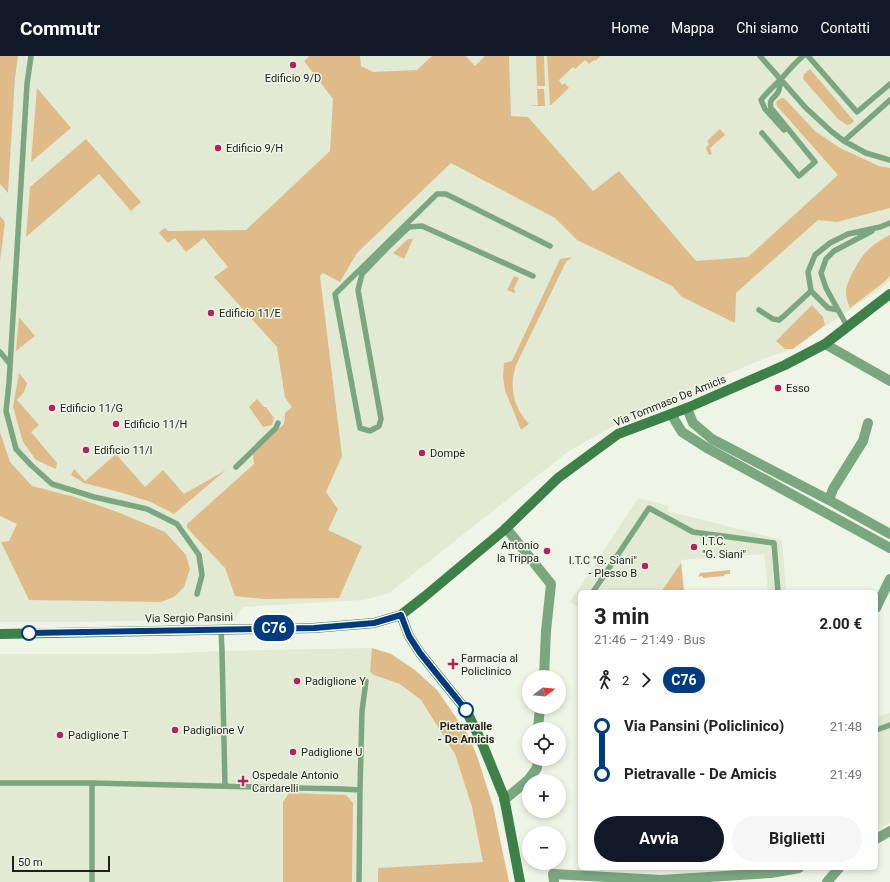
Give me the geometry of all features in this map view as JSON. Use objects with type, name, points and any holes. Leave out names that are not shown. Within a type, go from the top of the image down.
[{"type":"main road","name":"Via Tommaso De Amicis","points":[[401,615],[504,529],[558,478],[618,434],[687,408],[785,365],[825,344],[890,294]]},
{"type":"main road","name":"Via Sergio Pansini","points":[[0,634],[314,628],[374,623],[401,615]]},
{"type":"main road","points":[[401,615],[409,636],[420,653],[466,710],[482,743],[504,799],[520,882]]},
{"type":"street","points":[[825,344],[890,381]]},
{"type":"street","points":[[687,408],[693,423],[712,439],[890,534]]},
{"type":"street","points":[[671,414],[682,432],[707,448],[890,548]]},
{"type":"street","points":[[828,500],[833,489],[863,441],[868,423]]},
{"type":"street","points":[[504,529],[548,585],[543,637],[543,670]]},
{"type":"street","points":[[878,604],[890,579]]},
{"type":"street","points":[[504,799],[528,780],[537,766]]},
{"type":"street","points":[[878,838],[890,831]]},
{"type":"street","points":[[554,882],[553,874],[661,880],[771,873],[787,870]]},
{"type":"street","points":[[827,882],[837,870]]},
{"type":"lane","points":[[31,56],[27,84],[6,411],[16,449],[52,484],[94,497],[147,509],[177,524],[199,555],[202,575],[197,594]]},
{"type":"lane","points":[[760,56],[806,108],[832,132],[844,141],[866,153],[890,160]]},
{"type":"lane","points":[[803,56],[766,93],[761,100],[764,109],[810,156]]},
{"type":"lane","points":[[808,56],[858,112],[890,84]]},
{"type":"lane","points":[[779,92],[781,79]]},
{"type":"lane","points":[[762,133],[799,176],[815,162],[771,108],[771,99],[779,92],[790,90]]},
{"type":"lane","points":[[844,141],[890,100]]},
{"type":"lane","points":[[533,276],[422,226],[409,227],[362,274],[358,290],[381,419],[379,426],[370,431],[360,428],[335,294],[437,194],[446,194],[550,246]]},
{"type":"lane","points":[[838,310],[828,308],[811,292],[808,272],[815,255],[830,243],[848,234],[890,224]]},
{"type":"lane","points":[[847,326],[826,288],[821,273],[826,259],[834,251],[880,227]]},
{"type":"lane","points":[[759,310],[773,319],[779,320],[811,292]]},
{"type":"lane","points":[[0,352],[10,364]]},
{"type":"lane","points":[[236,467],[276,428],[278,423]]},
{"type":"lane","points":[[594,590],[649,508],[693,532],[774,543],[778,590]]},
{"type":"lane","points":[[221,630],[225,786]]},
{"type":"lane","points":[[359,882],[362,712],[366,681]]},
{"type":"lane","points":[[878,729],[890,725]]},
{"type":"lane","points":[[0,783],[92,783],[360,790]]},
{"type":"lane","points":[[92,783],[92,882]]},
{"type":"shaded area","points":[[0,56],[890,56],[890,281],[792,349],[768,357],[640,411],[569,451],[389,593],[364,600],[243,607],[235,619],[0,622]]},
{"type":"shaded area","points":[[0,56],[18,56],[15,78],[8,193],[0,184]]},
{"type":"shaded area","points":[[309,56],[360,56],[361,66],[373,72],[417,70],[432,56],[466,56],[475,66],[485,56],[509,56],[511,116],[528,117],[593,191],[619,171],[696,261],[748,257],[838,175],[777,106],[776,102],[781,98],[784,98],[815,131],[840,148],[879,166],[890,168],[890,208],[837,222],[818,220],[736,293],[735,323],[682,297],[672,286],[577,240],[555,218],[451,163],[357,253],[340,282],[323,273],[320,276],[342,456],[326,492],[338,509],[328,530],[362,546],[339,598],[264,599],[235,596],[225,568],[187,528],[187,524],[254,464],[253,454],[284,424],[285,413],[292,407],[285,398],[277,347],[214,277],[228,267],[204,238],[186,252],[175,238],[168,243],[159,233],[165,228],[168,231],[246,230],[330,151],[333,99],[304,61]]},
{"type":"shaded area","points":[[536,56],[544,56],[545,86],[537,86]]},
{"type":"shaded area","points":[[547,56],[601,56],[589,64],[585,60],[575,69],[573,67],[559,80],[562,85],[565,83],[569,88],[550,105]]},
{"type":"shaded area","points":[[810,69],[854,121],[851,124],[847,125],[838,119],[803,79],[804,74]]},
{"type":"shaded area","points":[[37,88],[71,128],[31,162]]},
{"type":"shaded area","points":[[537,89],[544,89],[545,106],[529,106],[538,105]]},
{"type":"shaded area","points":[[720,129],[725,135],[710,148],[712,154],[709,155],[706,148],[709,144],[707,141]]},
{"type":"shaded area","points":[[86,139],[141,202],[131,211],[99,174],[26,237],[30,187]]},
{"type":"shaded area","points":[[0,216],[5,222],[0,261]]},
{"type":"shaded area","points":[[890,235],[890,276],[850,308],[846,290],[854,269],[867,251]]},
{"type":"shaded area","points":[[408,239],[413,239],[404,259],[393,253]]},
{"type":"shaded area","points":[[572,257],[566,262],[516,365],[513,381],[514,396],[519,411],[529,424],[521,430],[505,390],[503,377],[504,363],[512,361],[560,259]]},
{"type":"shaded area","points":[[514,276],[519,278],[514,288],[515,293],[507,290]]},
{"type":"shaded area","points":[[812,305],[823,317],[825,325],[793,349],[785,349],[776,341]]},
{"type":"shaded area","points":[[19,317],[35,336],[16,351]]},
{"type":"shaded area","points":[[19,373],[27,383],[24,392],[17,400],[39,425],[31,432],[57,463],[56,469],[36,460],[23,442],[13,407]]},
{"type":"shaded area","points":[[257,399],[264,407],[266,407],[274,418],[272,425],[263,427],[249,407]]},
{"type":"shaded area","points":[[0,432],[10,462],[32,486],[75,497],[120,513],[165,532],[186,555],[190,569],[184,587],[174,597],[161,602],[29,600],[1,542],[9,541],[17,524],[0,516]]},
{"type":"shaded area","points":[[116,454],[145,487],[163,470],[184,494],[226,470],[174,514],[151,502],[84,483],[71,475],[74,469],[85,481]]},
{"type":"shaded area","name":"I.T.C. \"G. Siani\"","points":[[638,498],[669,506],[667,511],[782,540],[786,590],[768,590],[764,554],[681,560],[685,590],[578,590],[578,607],[570,602]]},
{"type":"shaded area","points":[[681,563],[684,590],[662,590]]},
{"type":"shaded area","points":[[730,570],[730,574],[725,574],[724,576],[698,577],[700,573]]},
{"type":"shaded area","name":"Ospedale Antonio Cardarelli","points":[[372,648],[391,654],[415,670],[437,690],[468,735],[477,756],[493,806],[509,882],[0,882],[0,654],[153,654]]},
{"type":"shaded area","points":[[372,648],[391,654],[415,670],[437,690],[468,735],[477,756],[493,806],[509,882],[378,882],[378,868],[483,862],[472,807],[455,754],[421,700],[400,684],[374,675],[370,672]]},
{"type":"shaded area","points":[[890,713],[890,823],[878,830],[878,716]]},
{"type":"shaded area","points":[[289,793],[346,795],[353,803],[352,882],[283,882],[283,802]]},
{"type":"bus line","name":"C76","points":[[29,633],[314,628],[374,623],[401,615],[409,636],[420,653],[466,710]]},
{"type":"place","name":"Edificio 9/D","points":[[293,65]]},
{"type":"place","name":"Edificio 9/H","points":[[218,148]]},
{"type":"place","name":"Edificio 11/E","points":[[211,313]]},
{"type":"place","name":"Esso","points":[[778,388]]},
{"type":"place","name":"Edificio 11/G","points":[[52,408]]},
{"type":"place","name":"Edificio 11/H","points":[[116,424]]},
{"type":"place","name":"Edificio 11/I","points":[[86,450]]},
{"type":"place","name":"Dompè","points":[[422,453]]},
{"type":"place","name":"I.T.C. \"G. Siani\"","points":[[694,547]]},
{"type":"place","name":"Antonio la Trippa","points":[[547,551]]},
{"type":"place","name":"I.T.C \"G. Siani\" - Plesso B","points":[[645,566]]},
{"type":"place","name":"Farmacia al Policlinico","points":[[453,664]]},
{"type":"place","name":"Padiglione Y","points":[[297,681]]},
{"type":"place","name":"Pietravalle - De Amicis","points":[[466,710]]},
{"type":"place","name":"Padiglione V","points":[[175,730]]},
{"type":"place","name":"Padiglione T","points":[[60,735]]},
{"type":"place","name":"Padiglione U","points":[[293,752]]},
{"type":"place","name":"Ospedale Antonio Cardarelli","points":[[243,781]]}]
